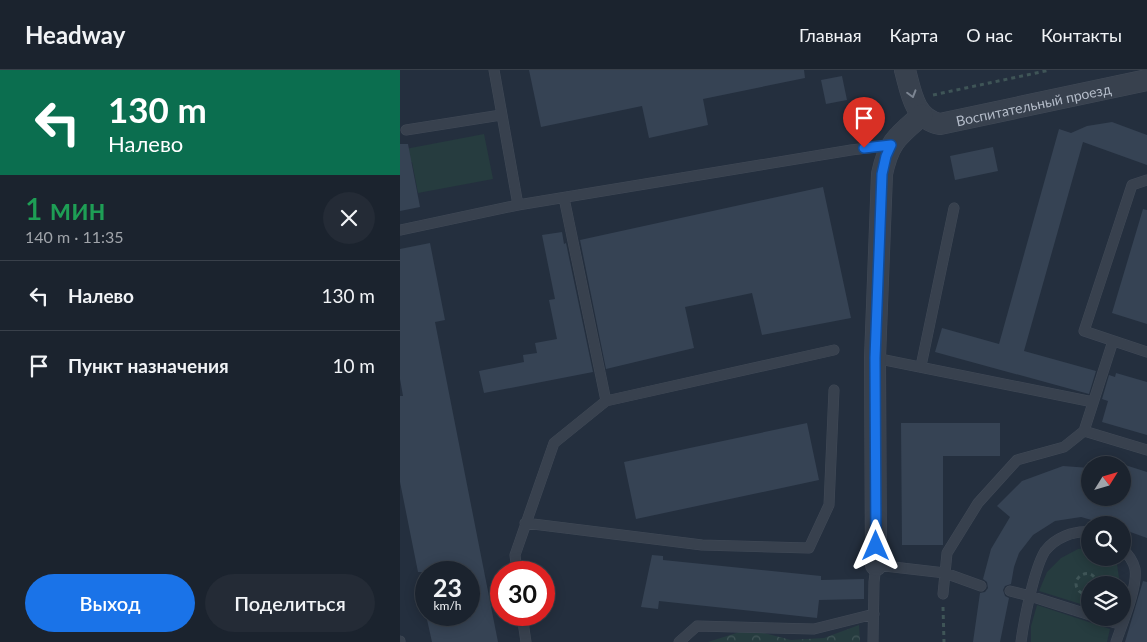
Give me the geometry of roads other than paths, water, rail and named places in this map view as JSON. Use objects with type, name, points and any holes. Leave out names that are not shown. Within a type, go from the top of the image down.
[{"type":"street","points":[[876,565],[875,358],[882,174],[886,156],[891,145],[918,107],[905,70]]},
{"type":"street","name":"Воспитательный проезд","points":[[918,107],[932,123],[940,124],[1147,80]]},
{"type":"lane","points":[[494,70],[518,205]]},
{"type":"lane","points":[[406,130],[501,115]]},
{"type":"lane","points":[[400,230],[518,205],[841,151],[891,145]]},
{"type":"lane","points":[[1147,180],[1132,185],[1084,331],[1147,352]]},
{"type":"lane","points":[[564,198],[606,401]]},
{"type":"lane","points":[[921,366],[954,208]]},
{"type":"lane","points":[[943,594],[947,553],[978,502],[1017,460],[1064,446],[1084,431],[1114,341]]},
{"type":"lane","points":[[515,561],[514,555],[554,443],[606,401],[834,350]]},
{"type":"lane","points":[[875,358],[1093,402]]},
{"type":"lane","points":[[525,523],[702,545],[809,548],[829,505],[834,390]]},
{"type":"lane","points":[[1084,431],[1147,450]]},
{"type":"lane","points":[[1021,642],[1030,596],[1039,565],[1046,551],[1056,541],[1072,533],[1081,532]]},
{"type":"lane","points":[[1131,560],[1135,569],[1135,584],[1131,597]]},
{"type":"lane","points":[[873,642],[876,565],[945,573],[981,586]]},
{"type":"lane","points":[[1010,591],[1081,612]]},
{"type":"lane","points":[[679,642],[697,626],[814,629],[874,614]]},
{"type":"lane","points":[[524,626],[526,642]]},
{"type":"lane","points":[[1116,642],[1122,626]]}]
